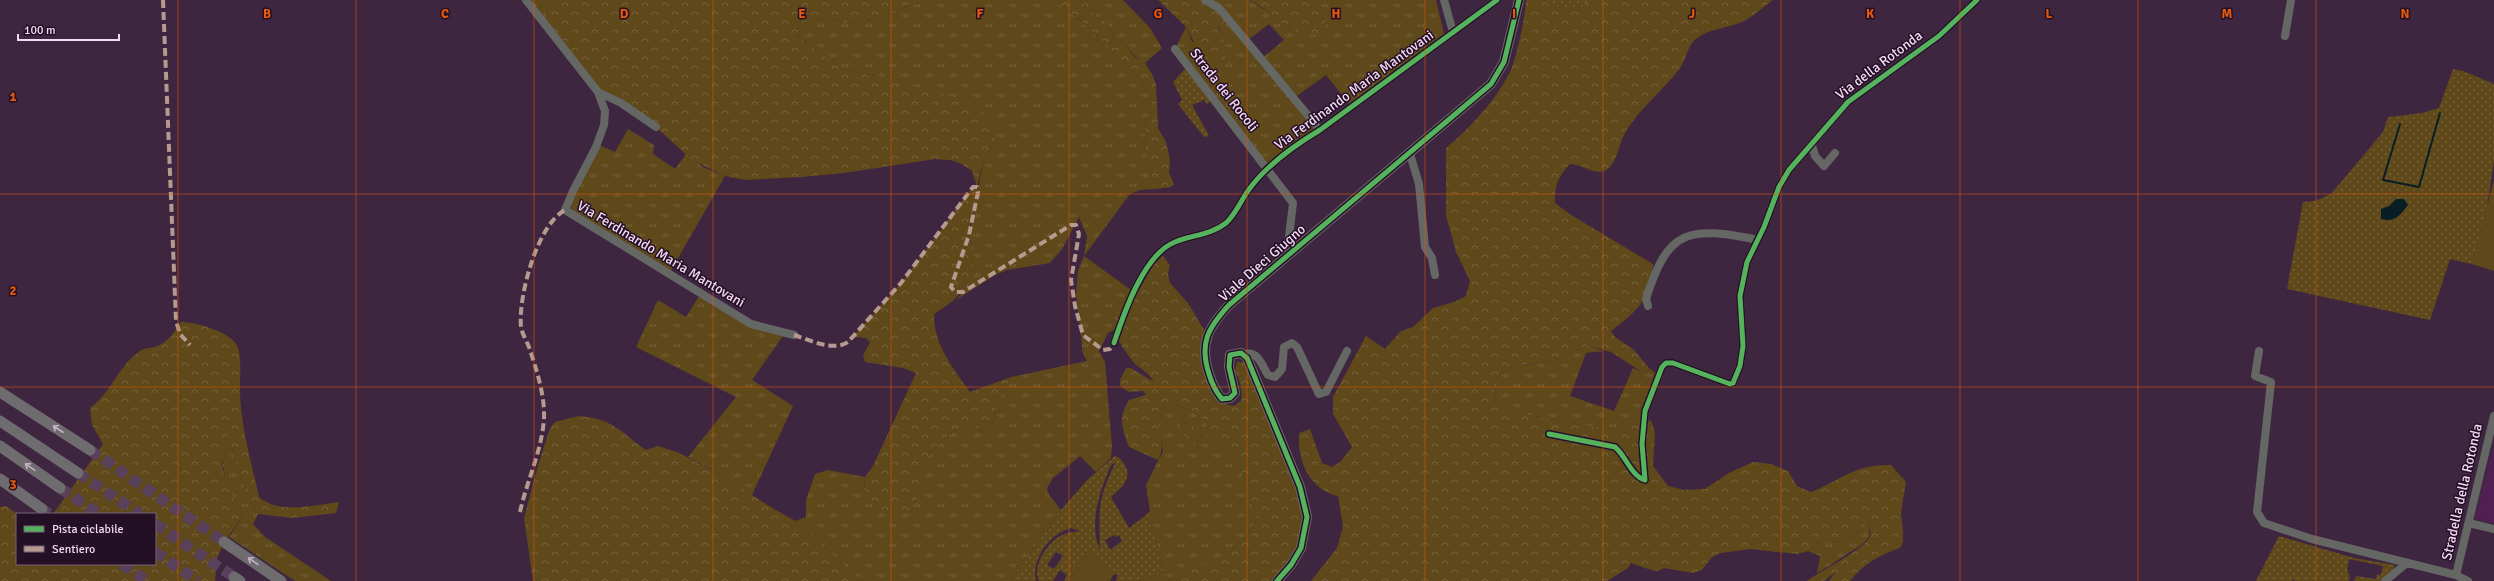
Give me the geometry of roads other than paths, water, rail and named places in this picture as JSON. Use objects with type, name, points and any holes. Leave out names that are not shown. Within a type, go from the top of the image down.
[{"type":"highway","points":[[0,392],[90,450]]},
{"type":"highway","points":[[0,421],[78,473]]},
{"type":"highway","points":[[0,446],[60,488]]},
{"type":"highway","points":[[0,479],[42,509]]},
{"type":"highway","points":[[224,542],[281,581]]},
{"type":"main road","name":"Viale Dieci Giugno","points":[[1244,354],[1237,352],[1228,359],[1235,393],[1230,398],[1222,399],[1215,392],[1206,364],[1204,352],[1206,338],[1216,319],[1229,305],[1410,154],[1491,84],[1504,62],[1519,0]]},
{"type":"main road","points":[[1244,354],[1300,487],[1307,517],[1301,548],[1291,565],[1277,581]]},
{"type":"street","name":"Via Ferdinando Maria Mantovani","points":[[526,0],[598,92],[605,111],[604,124],[596,147],[573,190],[565,210],[751,324],[794,335]]},
{"type":"street","points":[[1205,0],[1220,8],[1320,130]]},
{"type":"street","points":[[1444,0],[1453,32]]},
{"type":"street","name":"Via Ferdinando Maria Mantovani","points":[[1114,343],[1133,294],[1155,254],[1173,242],[1217,230],[1227,221],[1250,187],[1297,144],[1320,130],[1497,0]]},
{"type":"street","name":"Via della Rotonda","points":[[1549,434],[1615,447],[1623,453],[1635,474],[1645,480],[1642,444],[1644,416],[1662,367],[1666,363],[1673,363],[1730,384],[1734,383],[1737,376],[1743,346],[1741,284],[1746,262],[1758,240],[1783,180],[1831,119],[1848,102],[1939,36],[1978,0]]},
{"type":"street","points":[[2285,36],[2291,0]]},
{"type":"street","name":"Strada dei Rocoli","points":[[1175,49],[1269,170],[1292,203],[1288,245],[1289,254]]},
{"type":"street","points":[[598,92],[621,103],[656,127]]},
{"type":"street","points":[[1812,145],[1815,156],[1824,166],[1834,153]]},
{"type":"street","points":[[1410,154],[1419,184],[1425,247],[1432,258],[1435,275]]},
{"type":"street","points":[[1648,306],[1646,299],[1663,255],[1676,242],[1686,235],[1700,232],[1718,233],[1758,240]]},
{"type":"street","points":[[1244,354],[1251,353],[1257,356],[1268,375],[1275,377],[1282,369],[1284,347],[1292,343],[1297,347],[1319,394],[1326,392],[1347,351]]},
{"type":"street","points":[[2260,350],[2255,376],[2271,382],[2256,512],[2258,518],[2264,523],[2312,539],[2456,575],[2468,581]]},
{"type":"street","name":"Stradella della Rotonda","points":[[2456,575],[2494,416]]},
{"type":"street","points":[[2469,523],[2494,529]]},
{"type":"street","points":[[2384,581],[2407,562]]},
{"type":"waterway","points":[[2400,124],[2383,180],[2419,187],[2440,113]]},
{"type":"tunnel","points":[[90,450],[224,542]]},
{"type":"tunnel","points":[[78,473],[138,513]]},
{"type":"tunnel","points":[[60,488],[98,513]]},
{"type":"tunnel","points":[[42,509],[48,513]]},
{"type":"tunnel","points":[[156,525],[234,577]]},
{"type":"tunnel","points":[[156,553],[198,581]]},
{"type":"tunnel","points":[[123,565],[147,581]]}]
